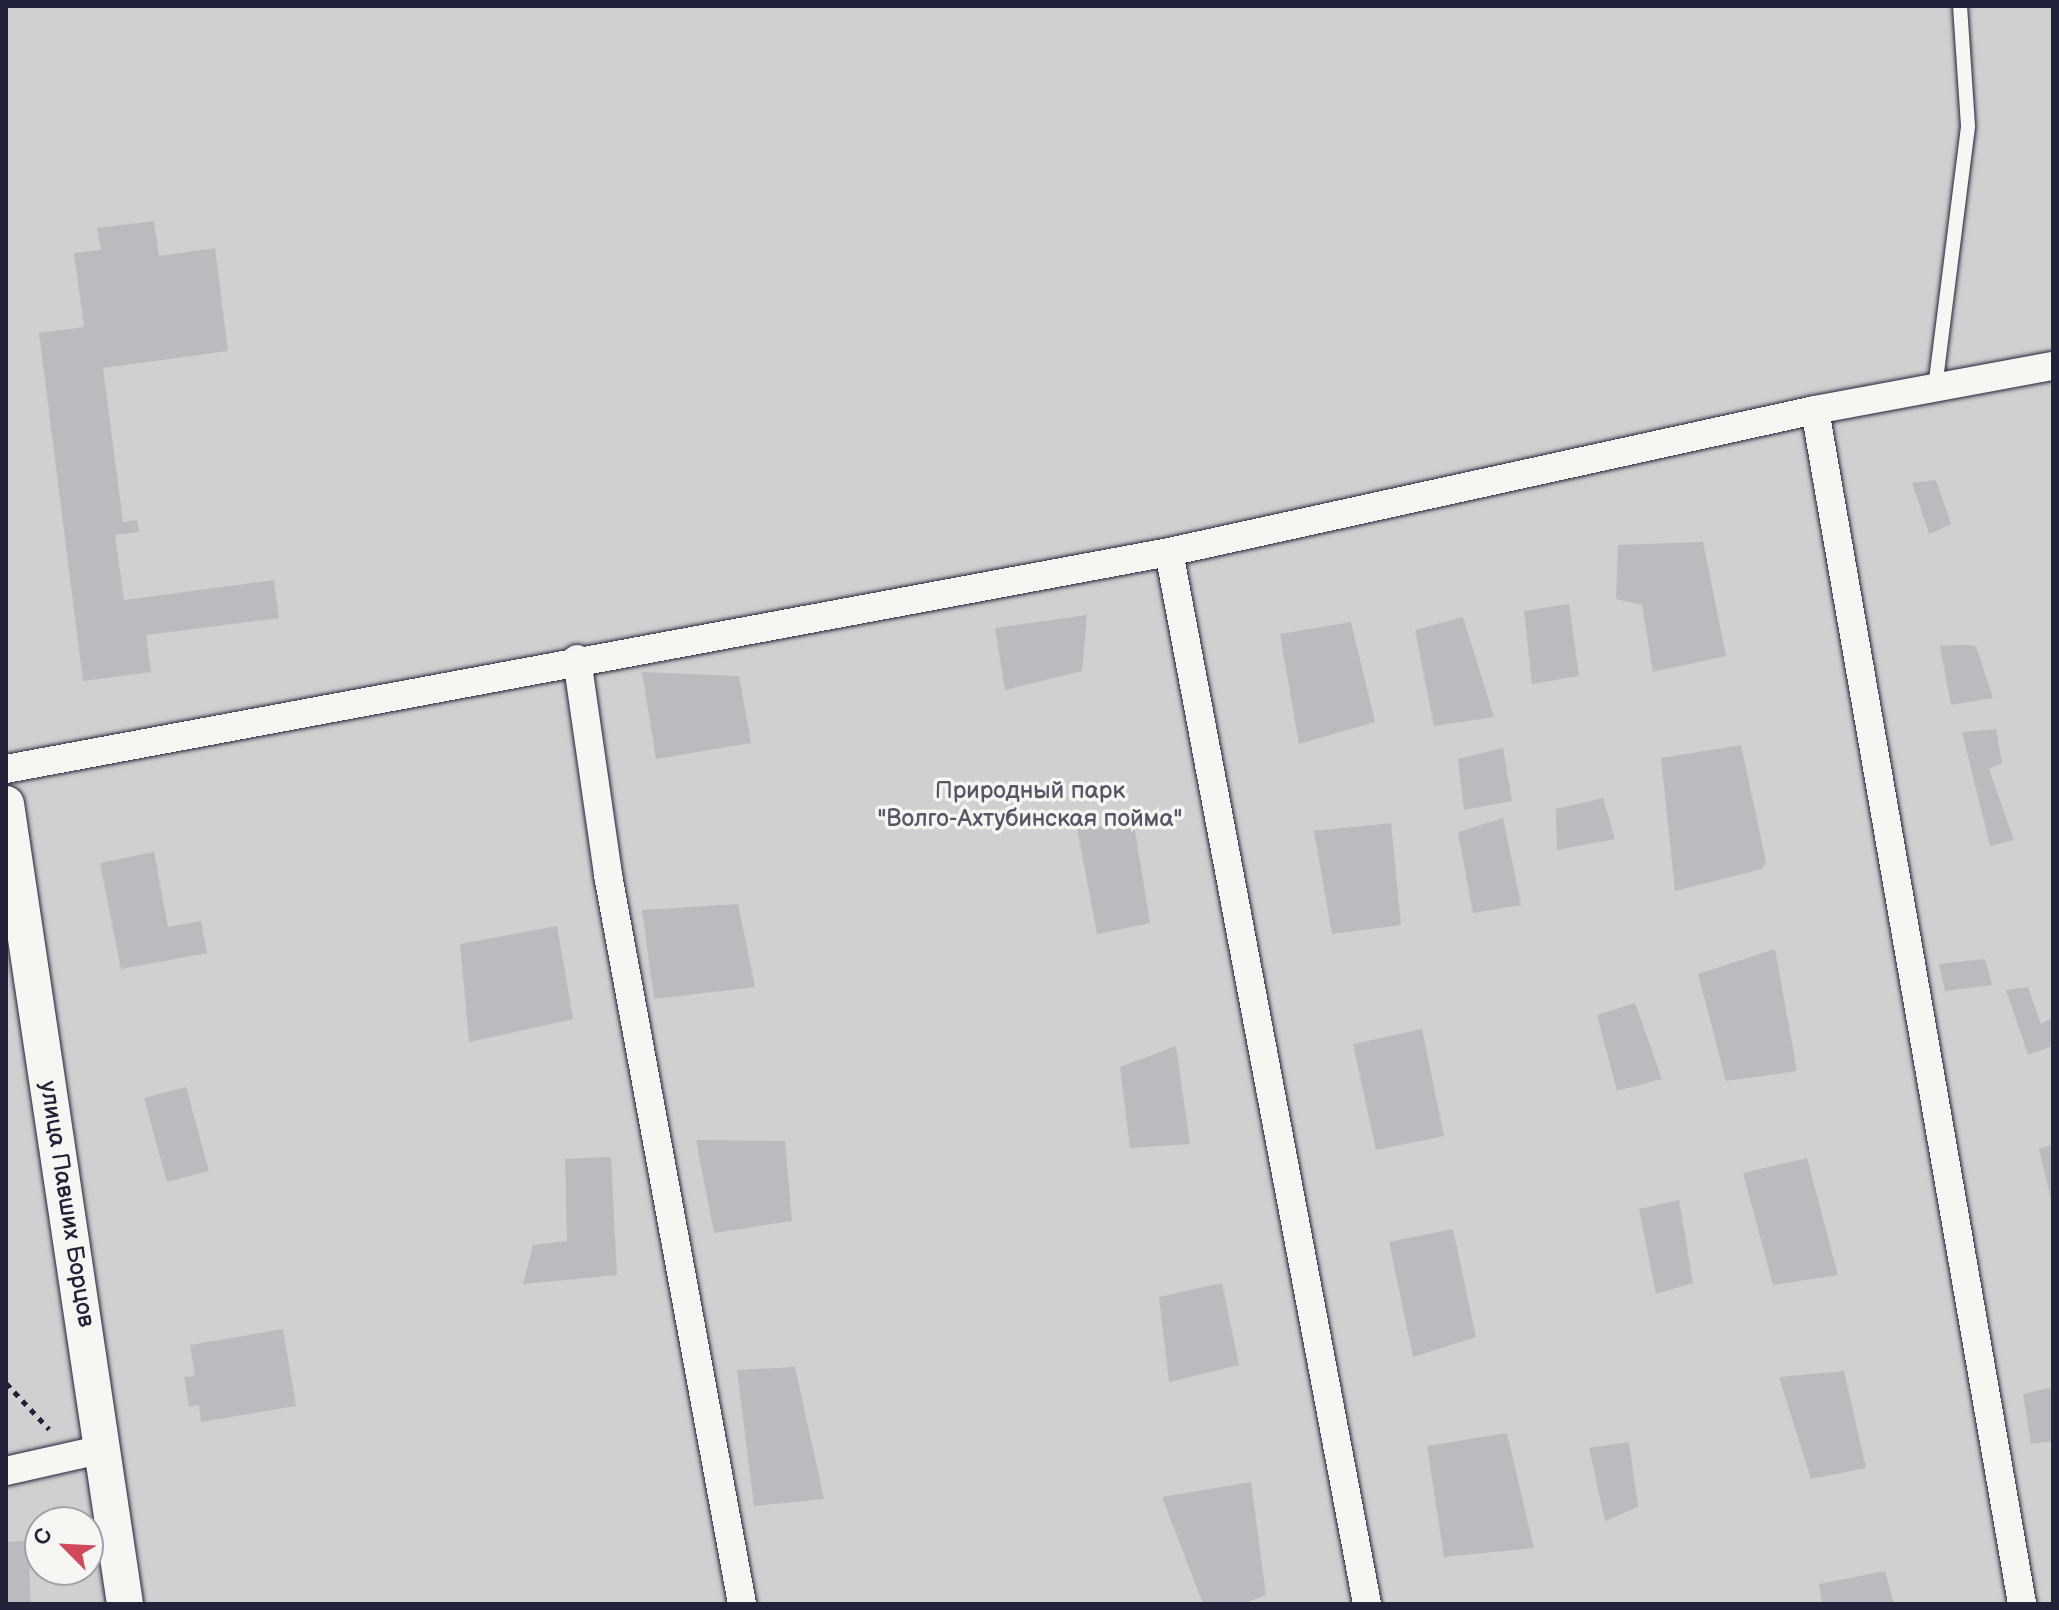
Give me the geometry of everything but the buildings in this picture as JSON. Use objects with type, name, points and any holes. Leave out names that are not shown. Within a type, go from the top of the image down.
[{"type":"street","points":[[6,769],[577,659],[1169,552],[1815,410],[2053,366]]},
{"type":"street","points":[[1815,410],[2022,1604]]},
{"type":"street","points":[[1169,552],[1367,1604]]},
{"type":"street","points":[[577,659],[608,875],[742,1604]]},
{"type":"street","name":"улица Павших Борцов","points":[[6,804],[89,1452],[125,1604]]},
{"type":"street","points":[[6,1471],[89,1452]]},
{"type":"lane","points":[[1935,388],[1968,126],[1960,6]]},
{"type":"path","points":[[6,1383],[89,1452]]},
{"type":"green space","name":"Природный парк \"Волго-Ахтубинская пойма\"","points":[[6,6],[2053,6],[2053,1604],[6,1604]]}]
